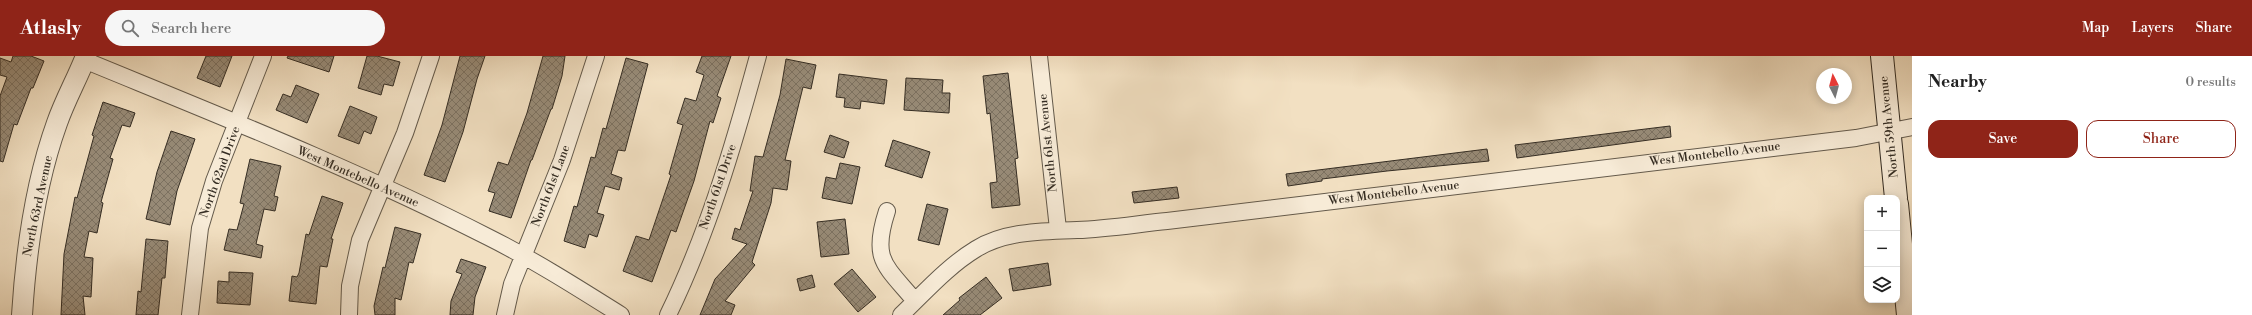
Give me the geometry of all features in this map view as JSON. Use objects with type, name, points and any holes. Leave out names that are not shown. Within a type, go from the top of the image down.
[{"type":"main road","name":"North 59th Avenue","points":[[1882,56],[1896,195]]},
{"type":"main road","points":[[1900,231],[1909,312]]},
{"type":"street","name":"North 62nd Drive","points":[[190,315],[200,228],[214,181],[263,56]]},
{"type":"street","points":[[348,315],[350,286],[360,240],[405,133],[431,56]]},
{"type":"street","name":"North 61st Lane","points":[[506,315],[512,284],[562,160],[596,56]]},
{"type":"street","name":"North 61st Drive","points":[[668,315],[681,288],[725,170],[758,56]]},
{"type":"street","name":"North 61st Avenue","points":[[1039,56],[1058,229]]},
{"type":"street","name":"West Montebello Avenue","points":[[85,58],[383,187],[489,237],[621,315]]},
{"type":"street","name":"North 63rd Avenue","points":[[22,315],[26,264],[39,188],[57,124],[85,58]]},
{"type":"street","name":"West Montebello Avenue","points":[[901,315],[954,265],[977,248],[1004,238],[1058,229],[1076,230],[1167,221],[1856,138],[1912,127]]},
{"type":"street","points":[[888,211],[879,239],[882,256],[886,267],[915,301]]},
{"type":"building","points":[[13,56],[31,56],[44,61],[33,88],[31,88],[17,125],[14,124],[3,162],[0,161],[0,96],[7,77],[0,75],[0,58],[11,62]]},
{"type":"building","points":[[206,56],[232,56],[220,87],[197,78]]},
{"type":"building","points":[[288,56],[334,56],[329,72],[287,58]]},
{"type":"building","points":[[367,56],[377,56],[400,62],[393,86],[384,84],[381,95],[358,88]]},
{"type":"building","points":[[460,56],[485,56],[477,79],[463,132],[445,182],[424,175],[442,125]]},
{"type":"building","points":[[543,56],[565,56],[562,76],[552,109],[531,160],[511,218],[489,211],[495,193],[488,191],[498,162],[508,165],[527,113]]},
{"type":"building","points":[[702,56],[731,56],[717,96],[721,98],[713,123],[710,121],[694,181],[676,232],[671,230],[652,282],[623,271],[636,236],[649,240],[671,175],[669,174],[683,125],[677,123],[685,98],[696,101],[704,75],[696,72]]},
{"type":"building","points":[[626,58],[648,64],[625,151],[618,150],[611,174],[622,178],[619,190],[605,186],[597,213],[604,215],[597,237],[589,234],[585,248],[564,241],[574,206],[577,207],[591,157],[595,158],[603,128],[606,129]]},
{"type":"building","points":[[786,59],[816,65],[811,89],[803,87],[785,160],[791,161],[787,190],[773,188],[771,203],[752,262],[755,265],[725,301],[735,305],[731,315],[700,315],[715,279],[747,244],[732,239],[735,228],[740,230],[753,191],[750,191],[755,156],[763,157],[780,95]]},
{"type":"building","points":[[1008,73],[1018,158],[1015,159],[1020,205],[992,208],[990,183],[997,182],[990,113],[987,114],[983,76]]},
{"type":"building","points":[[839,74],[887,80],[884,104],[861,101],[860,109],[844,107],[845,98],[836,97]]},
{"type":"building","points":[[906,78],[943,80],[942,93],[950,93],[949,113],[904,110]]},
{"type":"building","points":[[296,85],[319,94],[307,123],[276,110],[283,94],[291,97]]},
{"type":"building","points":[[103,102],[135,113],[130,127],[122,125],[110,158],[113,159],[101,202],[103,203],[97,233],[89,231],[84,257],[93,258],[91,297],[83,296],[85,315],[61,315],[64,254],[75,197],[77,198],[94,136],[92,135]]},
{"type":"building","points":[[350,106],[377,117],[371,134],[364,131],[359,144],[338,136]]},
{"type":"building","points":[[1670,126],[1671,137],[1517,158],[1515,145]]},
{"type":"building","points":[[171,131],[195,139],[177,191],[170,225],[146,219],[157,172]]},
{"type":"building","points":[[830,135],[849,142],[844,158],[824,152]]},
{"type":"building","points":[[893,140],[930,152],[922,178],[885,166]]},
{"type":"building","points":[[1487,149],[1489,161],[1322,179],[1322,181],[1288,186],[1286,174]]},
{"type":"building","points":[[250,159],[281,166],[274,196],[278,197],[275,211],[264,209],[256,244],[263,246],[261,258],[224,250],[229,229],[237,230],[244,204],[240,203]]},
{"type":"building","points":[[840,163],[860,167],[852,204],[822,198],[826,177],[836,179]]},
{"type":"building","points":[[1177,187],[1179,198],[1134,203],[1132,192]]},
{"type":"building","points":[[322,196],[343,203],[331,239],[333,239],[327,267],[320,266],[316,304],[289,301],[292,276],[297,277],[299,273],[306,234],[309,235]]},
{"type":"building","points":[[927,204],[948,209],[939,245],[918,240]]},
{"type":"building","points":[[845,219],[849,254],[821,257],[817,222]]},
{"type":"building","points":[[395,227],[421,234],[413,263],[409,262],[401,300],[395,298],[395,315],[375,315],[374,306],[383,267],[385,268]]},
{"type":"building","points":[[146,239],[168,241],[165,278],[162,278],[158,315],[136,315],[138,291],[141,292]]},
{"type":"building","points":[[461,259],[486,267],[475,297],[473,315],[450,315],[451,301],[462,274],[456,272]]},
{"type":"building","points":[[1048,263],[1051,285],[1013,291],[1009,269]]},
{"type":"building","points":[[852,269],[876,297],[858,312],[834,284]]},
{"type":"building","points":[[229,272],[253,273],[250,305],[217,303],[218,281],[229,282]]},
{"type":"building","points":[[812,275],[815,287],[800,291],[797,279]]},
{"type":"building","points":[[986,277],[1002,298],[980,315],[943,315],[960,300],[959,298]]}]
